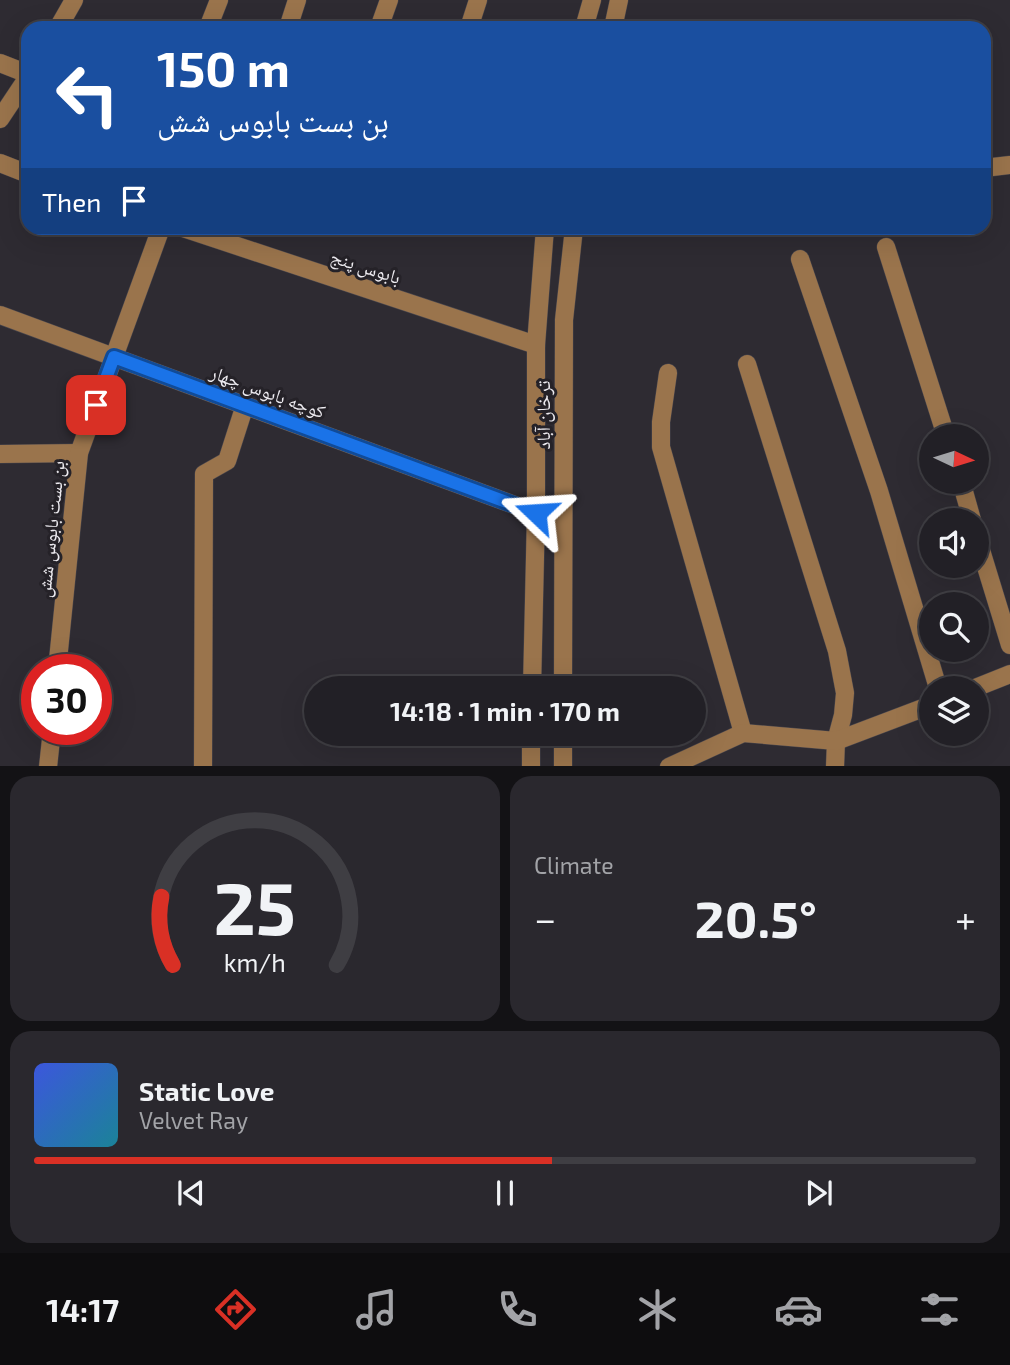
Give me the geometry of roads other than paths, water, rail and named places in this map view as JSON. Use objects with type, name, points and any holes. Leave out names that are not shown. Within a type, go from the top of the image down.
[{"type":"street","points":[[62,21],[75,0]]},
{"type":"street","points":[[211,21],[219,0]]},
{"type":"street","points":[[290,21],[298,0]]},
{"type":"street","points":[[382,21],[389,0]]},
{"type":"street","points":[[471,21],[478,0]]},
{"type":"street","points":[[586,21],[592,0]]},
{"type":"street","points":[[614,21],[619,0]]},
{"type":"street","points":[[0,63],[21,75]]},
{"type":"street","points":[[0,119],[21,88]]},
{"type":"street","points":[[0,163],[21,171]]},
{"type":"street","points":[[991,166],[1010,165]]},
{"type":"street","points":[[114,357],[158,235]]},
{"type":"street","name":"بابوس پنج","points":[[204,235],[536,345]]},
{"type":"street","name":"ترخان آباد","points":[[531,676],[536,513],[536,345],[544,235]]},
{"type":"street","name":"ترخان آباد","points":[[563,676],[564,320],[573,235]]},
{"type":"street","points":[[886,247],[942,424]]},
{"type":"street","points":[[800,258],[879,491],[934,676]]},
{"type":"street","name":"کوچه بابوس چهار","points":[[0,315],[536,513]]},
{"type":"street","name":"بن بست بابوس شش","points":[[59,654],[79,453],[114,357]]},
{"type":"street","points":[[747,364],[837,651],[845,693],[836,741],[835,766]]},
{"type":"street","points":[[668,373],[661,422],[661,447],[743,733]]},
{"type":"street","points":[[203,766],[204,474],[227,461],[245,405]]},
{"type":"street","points":[[0,454],[79,453]]},
{"type":"street","points":[[989,573],[1007,626],[1010,645]]},
{"type":"street","points":[[989,682],[1010,674]]},
{"type":"street","points":[[669,766],[743,733],[836,741],[919,710]]},
{"type":"street","points":[[48,766],[50,745]]},
{"type":"street","points":[[531,746],[531,766]]},
{"type":"street","points":[[563,746],[563,766]]}]
